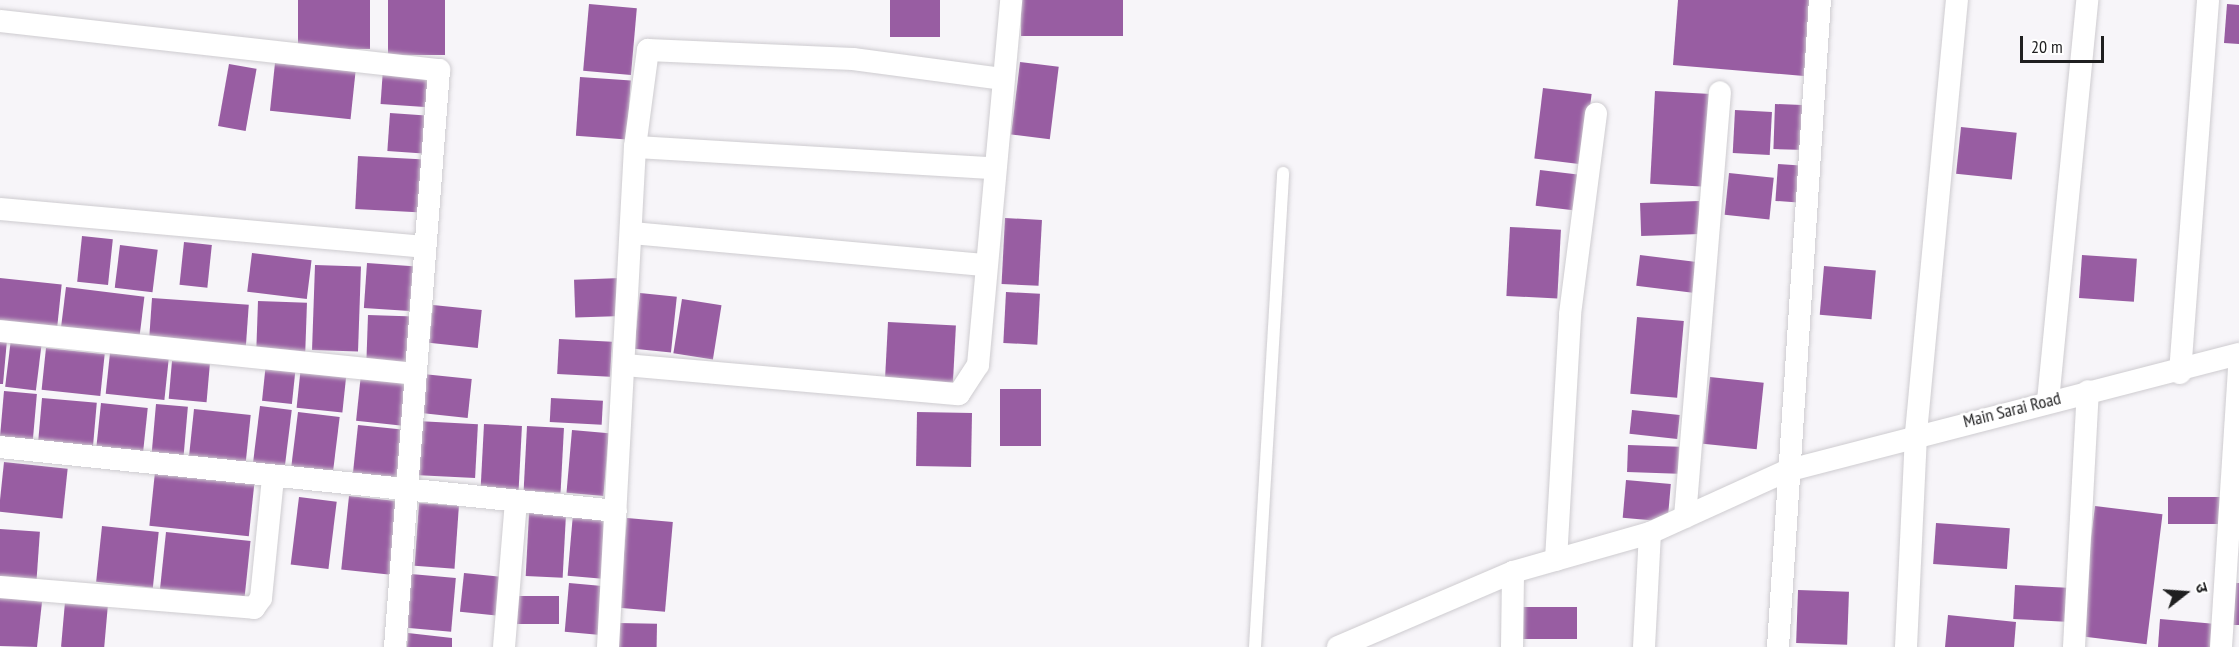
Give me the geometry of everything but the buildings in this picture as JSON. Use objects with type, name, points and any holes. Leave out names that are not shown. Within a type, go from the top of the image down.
[{"type":"street","points":[[625,365],[958,394],[978,365],[992,168],[1011,0]]},
{"type":"street","points":[[1778,647],[1786,471],[1820,0]]},
{"type":"street","points":[[1906,647],[1916,434],[1957,0]]},
{"type":"street","points":[[2048,401],[2087,0]]},
{"type":"street","points":[[2180,374],[2208,0]]},
{"type":"street","points":[[0,21],[434,66],[442,76],[424,247],[410,493],[395,647]]},
{"type":"street","points":[[608,647],[636,147],[643,60],[657,46],[853,58],[1002,79]]},
{"type":"street","points":[[1685,517],[1720,93]]},
{"type":"street","points":[[1556,560],[1570,314],[1596,114]]},
{"type":"street","points":[[636,147],[992,168]]},
{"type":"street","points":[[0,209],[424,247]]},
{"type":"street","points":[[632,233],[984,265]]},
{"type":"street","points":[[0,332],[416,374]]},
{"type":"street","name":"Main Sarai Road","points":[[1338,647],[1513,572],[1650,533],[1786,471],[1916,434],[2088,391],[2180,374],[2239,354]]},
{"type":"street","points":[[2221,647],[2239,369]]},
{"type":"street","points":[[2074,647],[2088,391]]},
{"type":"street","points":[[0,447],[410,493],[616,511]]},
{"type":"street","points":[[0,587],[254,608],[261,598],[273,478]]},
{"type":"street","points":[[504,647],[516,502]]},
{"type":"street","points":[[1644,647],[1650,533]]},
{"type":"street","points":[[1512,647],[1513,572]]},
{"type":"lane","points":[[1255,647],[1282,173]]}]
